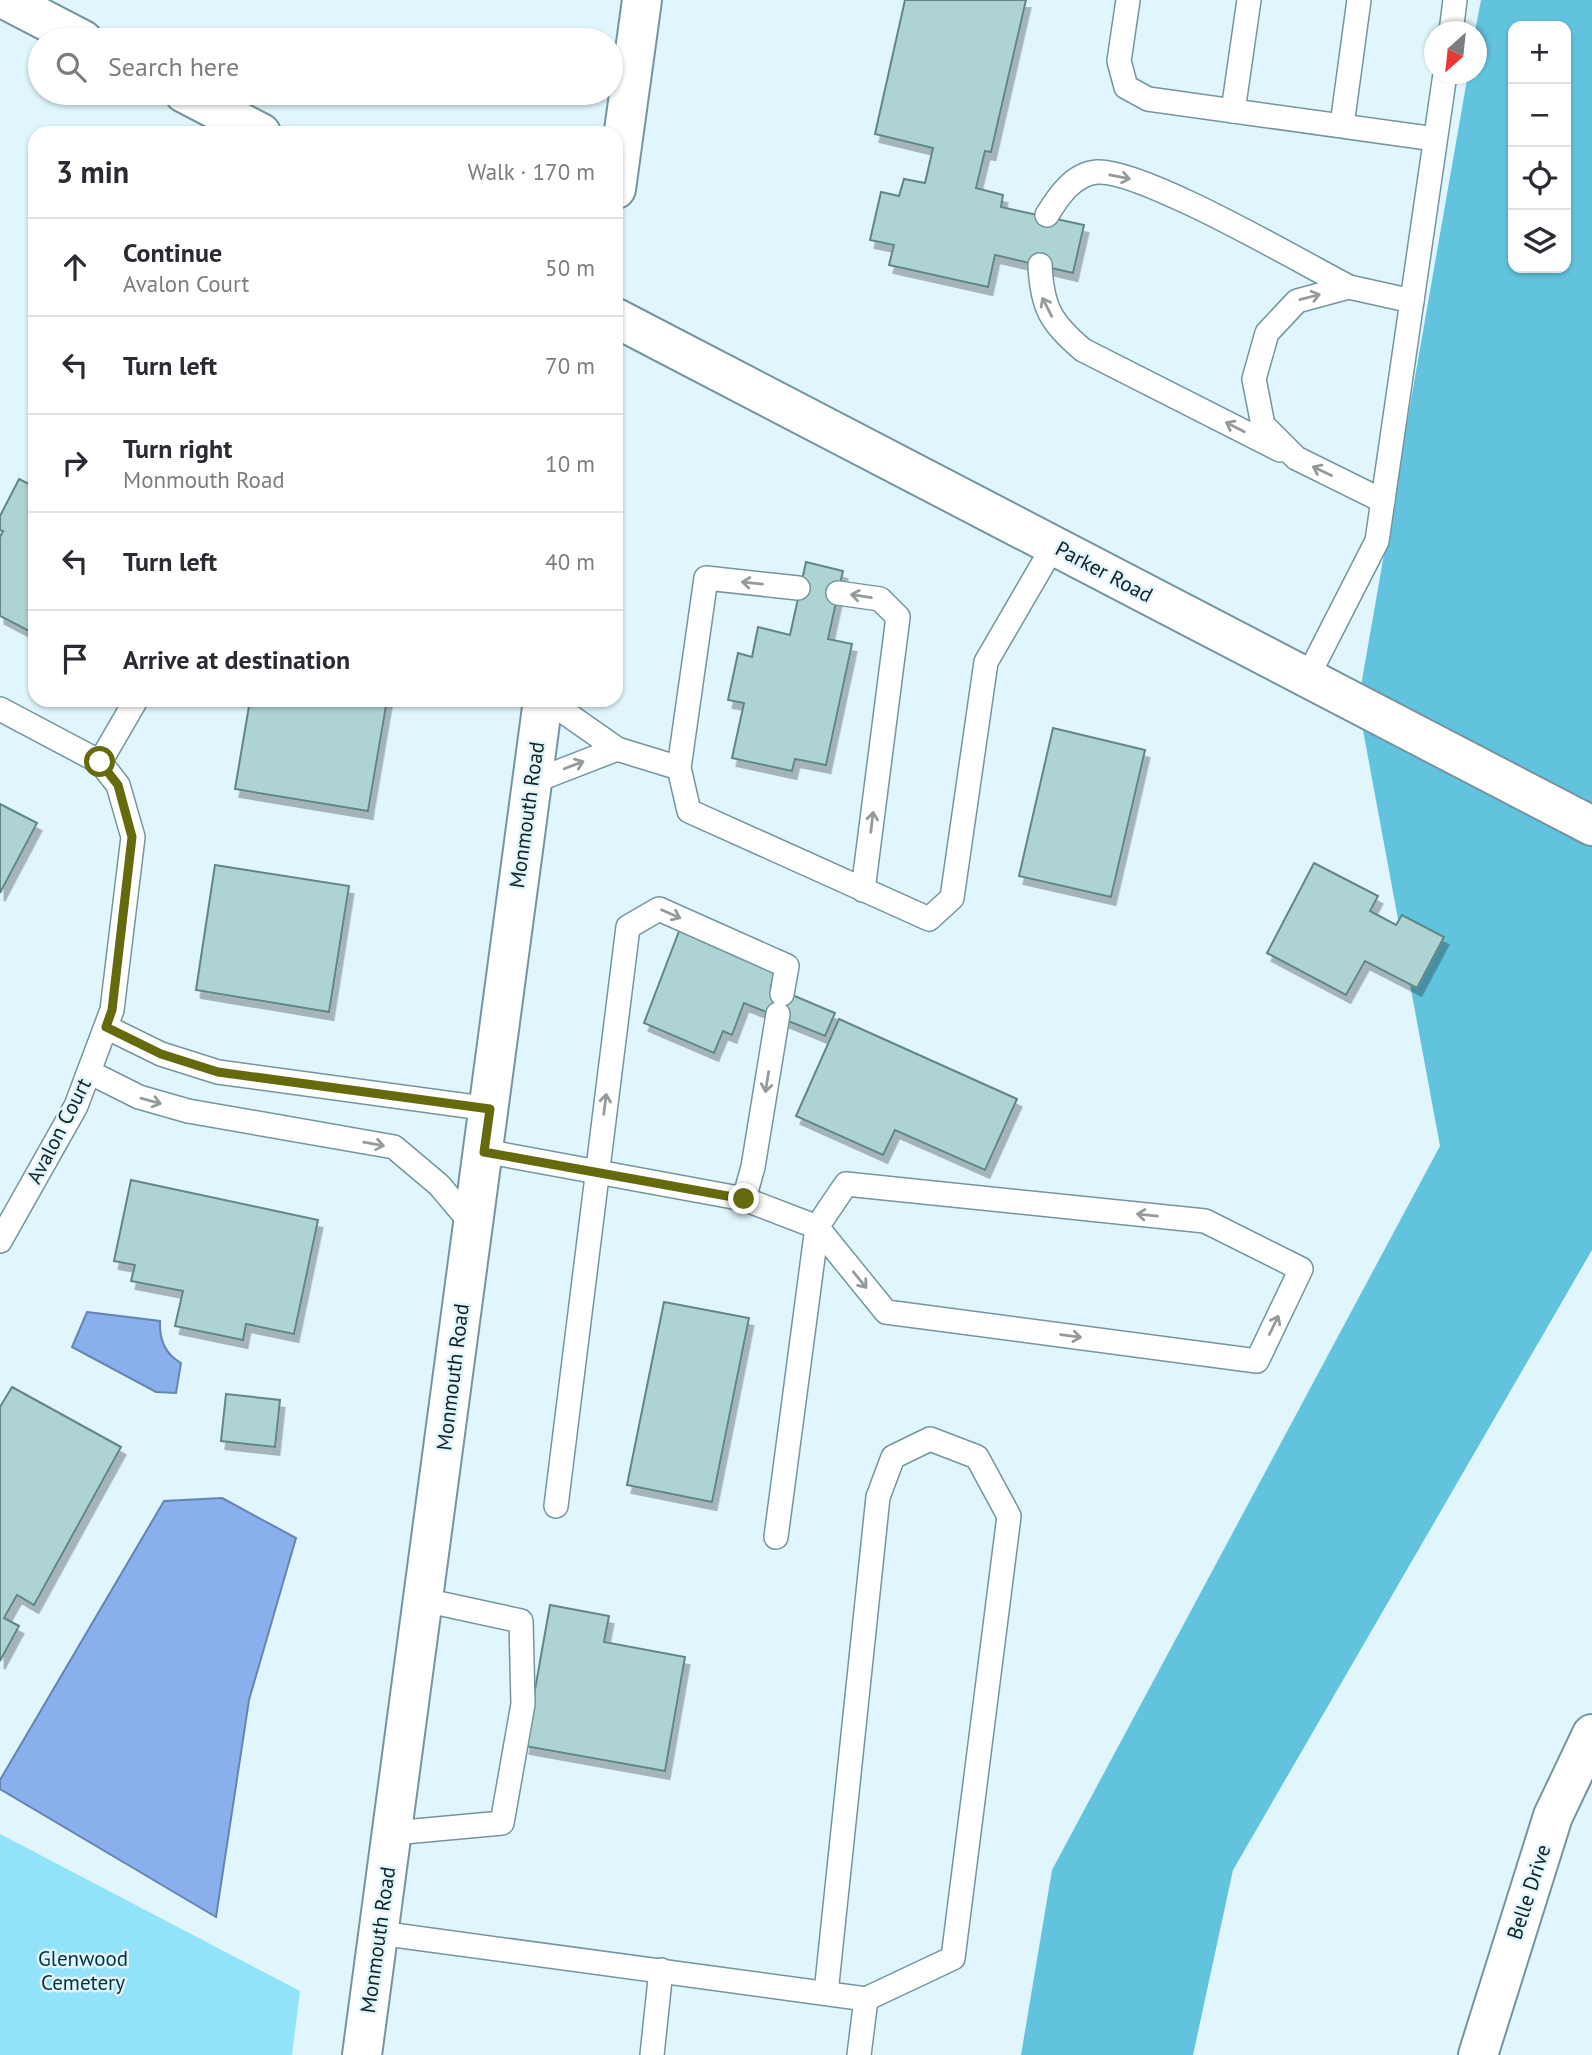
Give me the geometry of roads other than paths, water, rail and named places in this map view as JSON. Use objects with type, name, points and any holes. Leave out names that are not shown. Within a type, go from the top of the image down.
[{"type":"street","points":[[6,0],[60,28]]},
{"type":"street","points":[[623,138],[642,0]]},
{"type":"street","points":[[207,105],[248,126]]},
{"type":"street","name":"Parker Road","points":[[623,322],[1592,825]]},
{"type":"street","name":"Monmouth Road","points":[[362,2055],[544,707]]},
{"type":"street","name":"Belle Drive","points":[[1478,2055],[1553,1816],[1592,1734]]},
{"type":"lane","points":[[1128,0],[1119,61],[1126,87],[1148,99],[1435,139]]},
{"type":"lane","points":[[1233,111],[1249,0]]},
{"type":"lane","points":[[1342,125],[1359,0]]},
{"type":"lane","points":[[1452,21],[1455,0]]},
{"type":"lane","points":[[1307,677],[1377,541],[1443,84]]},
{"type":"lane","points":[[1047,215],[1064,188],[1097,172],[1143,181],[1349,287],[1412,301]]},
{"type":"lane","points":[[1040,265],[1041,297],[1058,329],[1083,350],[1383,501]]},
{"type":"lane","points":[[1296,458],[1263,425],[1254,379],[1267,333],[1297,301],[1349,287]]},
{"type":"lane","points":[[798,588],[706,578],[679,768],[689,811],[929,919],[952,898],[986,662],[1054,545]]},
{"type":"lane","points":[[838,593],[880,599],[898,617],[863,890]]},
{"type":"lane","points":[[100,762],[132,707]]},
{"type":"lane","points":[[555,707],[617,749],[679,768]]},
{"type":"lane","name":"Avalon Court","points":[[0,709],[100,762],[118,785],[132,837],[112,1010],[76,1106],[0,1241]]},
{"type":"lane","points":[[532,782],[617,749]]},
{"type":"lane","points":[[556,1506],[628,927],[659,909],[787,966],[753,1167],[744,1199]]},
{"type":"lane","points":[[106,1027],[161,1054],[218,1072],[490,1109]]},
{"type":"lane","points":[[89,1072],[139,1097],[188,1111],[394,1147],[439,1185],[473,1225]]},
{"type":"lane","points":[[484,1152],[744,1199],[817,1227],[886,1312],[1256,1361],[1301,1269],[1205,1222],[846,1184],[817,1227],[776,1537]]},
{"type":"lane","points":[[379,1933],[866,1999],[953,1958],[1009,1516],[977,1457],[930,1439],[893,1457],[878,1497],[826,1993]]},
{"type":"lane","points":[[393,1833],[502,1823],[523,1704],[521,1621],[424,1600]]},
{"type":"lane","points":[[652,2055],[661,1970]]},
{"type":"lane","points":[[859,2055],[866,1999]]},
{"type":"park label","name":"Glenwood Cemetery","points":[[83,1971]]}]
